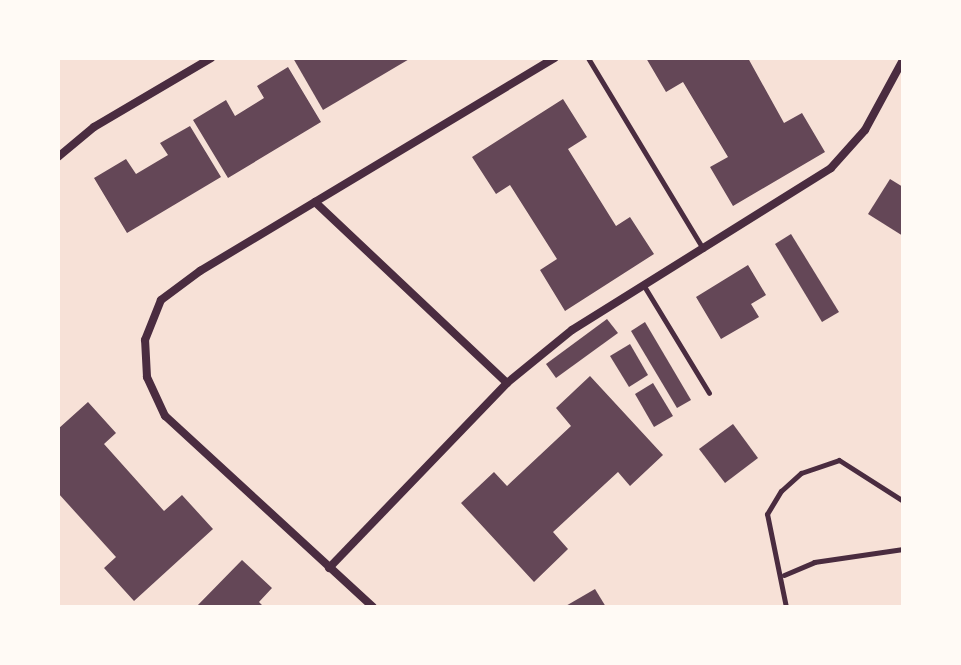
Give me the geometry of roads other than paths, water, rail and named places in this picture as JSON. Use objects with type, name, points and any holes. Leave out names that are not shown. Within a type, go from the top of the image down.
[{"type":"street","points":[[58,157],[94,127],[211,58]]},
{"type":"street","points":[[373,607],[165,416],[147,377],[146,353],[161,300],[315,202],[555,58]]},
{"type":"street","points":[[329,568],[507,383],[644,286],[831,168],[865,130],[903,60]]},
{"type":"street","points":[[315,202],[507,383]]},
{"type":"lane","points":[[588,58],[703,250]]},
{"type":"lane","points":[[644,286],[709,393]]},
{"type":"lane","points":[[786,607],[784,575],[767,514],[801,473],[839,460],[903,501]]},
{"type":"lane","points":[[784,575],[814,562],[903,549]]}]
